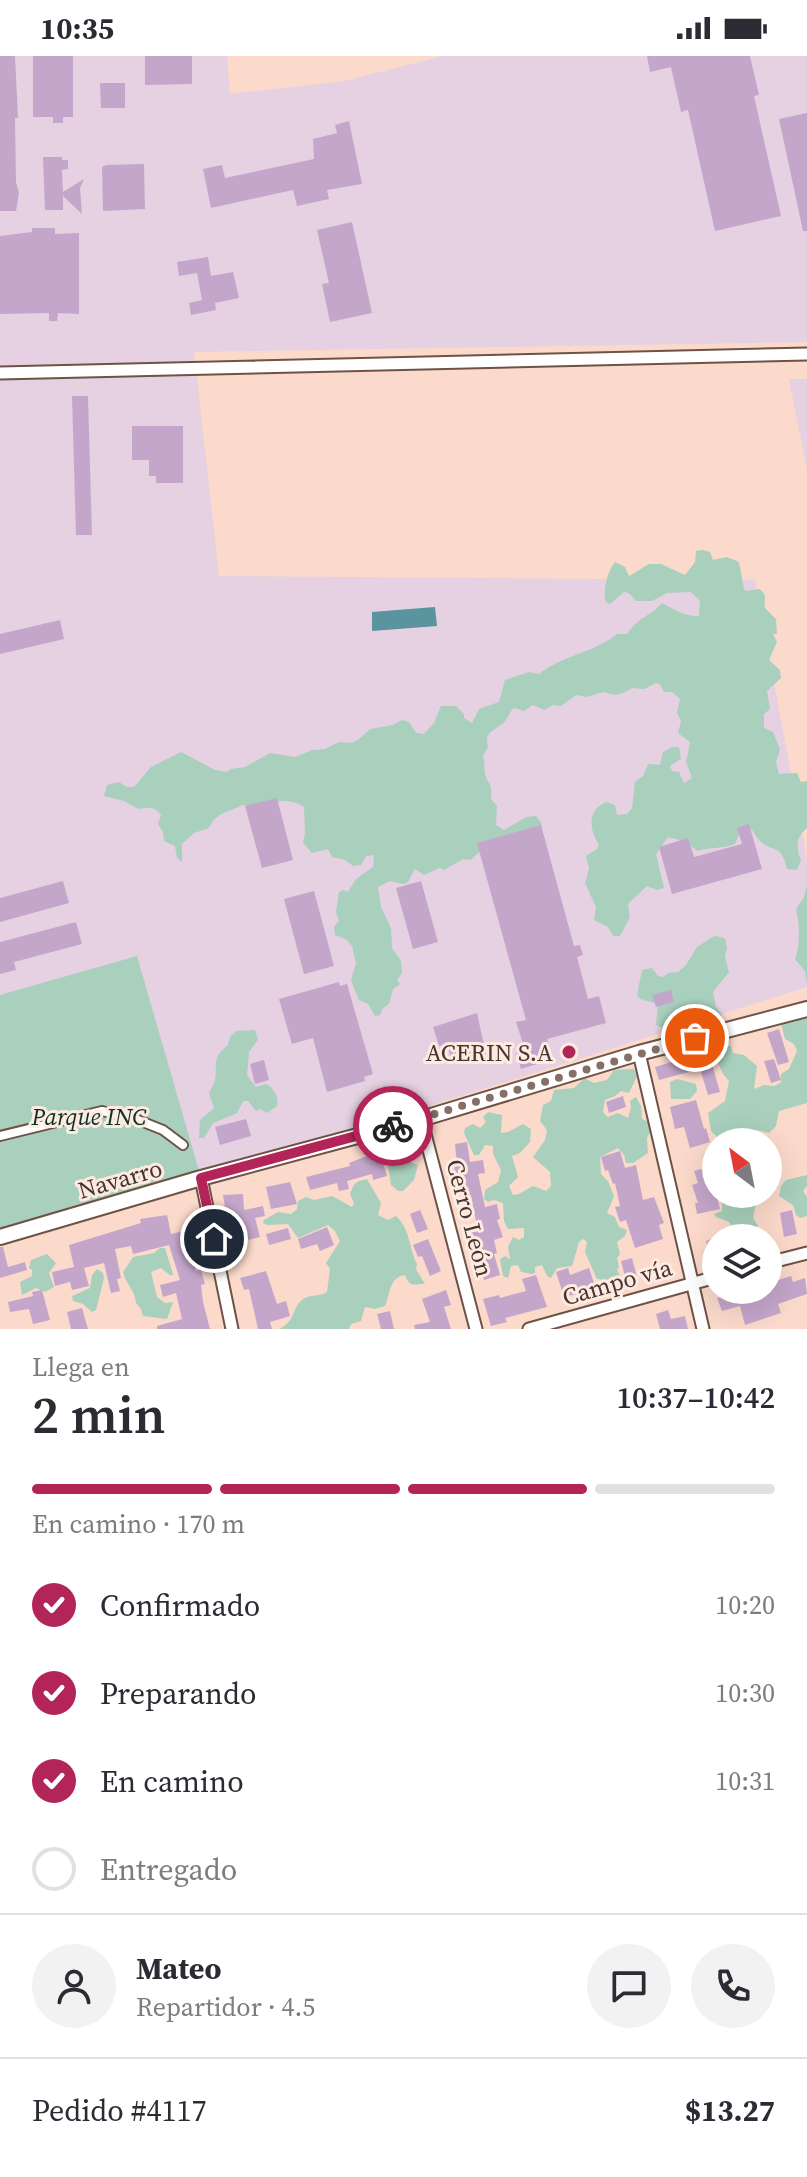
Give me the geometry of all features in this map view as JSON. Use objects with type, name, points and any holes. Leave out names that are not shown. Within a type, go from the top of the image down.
[{"type":"street","points":[[0,373],[807,354]]},
{"type":"street","name":"Navarro","points":[[0,1237],[201,1178],[421,1119],[639,1053],[807,1009]]},
{"type":"street","points":[[639,1053],[703,1329]]},
{"type":"street","points":[[0,1136],[102,1111],[133,1118],[163,1130],[183,1145]]},
{"type":"street","name":"Cerro León","points":[[421,1119],[476,1329]]},
{"type":"street","points":[[201,1178],[232,1329]]},
{"type":"street","points":[[782,1259],[807,1253]]},
{"type":"street","name":"Campo vía","points":[[529,1329],[702,1281]]},
{"type":"shaded area","points":[[0,56],[227,56],[230,94],[344,81],[443,56],[807,56],[807,342],[194,352],[219,576],[755,580],[807,860],[807,987],[201,1178],[0,1229]]},
{"type":"shaded area","points":[[789,379],[807,379],[807,470]]},
{"type":"green space","points":[[696,551],[710,552],[713,560],[727,557],[739,562],[744,589],[762,591],[765,608],[776,619],[777,634],[773,634],[777,642],[769,660],[780,670],[781,678],[767,691],[770,709],[764,714],[764,728],[773,732],[780,749],[776,762],[779,774],[797,773],[801,782],[807,781],[807,828],[799,839],[801,861],[797,870],[787,869],[782,855],[758,839],[751,829],[740,832],[735,844],[698,851],[683,841],[668,837],[656,854],[664,888],[657,890],[647,886],[628,904],[630,917],[620,936],[613,936],[608,927],[594,920],[596,907],[585,883],[589,869],[586,856],[599,844],[592,826],[593,814],[607,802],[615,805],[617,815],[627,814],[632,808],[635,782],[643,776],[648,764],[660,765],[663,752],[672,747],[679,747],[681,759],[670,766],[672,771],[679,772],[684,783],[692,778],[686,762],[690,742],[678,733],[680,699],[672,692],[664,692],[656,683],[644,689],[632,688],[618,694],[576,695],[561,706],[553,705],[544,710],[533,705],[524,711],[514,708],[487,737],[488,747],[483,756],[491,799],[497,806],[496,825],[504,830],[526,817],[536,816],[542,824],[541,829],[494,844],[471,860],[463,859],[444,870],[439,868],[424,875],[415,869],[408,882],[390,881],[378,887],[381,907],[391,928],[392,948],[401,961],[402,973],[397,980],[400,984],[393,989],[389,1004],[380,1015],[375,1016],[368,1004],[359,1000],[351,980],[356,963],[352,946],[335,935],[334,927],[339,921],[336,912],[339,892],[348,892],[356,879],[373,867],[374,855],[366,856],[361,865],[353,866],[332,857],[328,849],[312,853],[303,843],[304,807],[281,801],[242,805],[219,816],[209,828],[194,833],[182,844],[182,862],[177,858],[175,846],[164,841],[158,824],[159,812],[151,808],[138,809],[124,801],[104,796],[107,785],[119,782],[134,787],[151,767],[181,752],[215,770],[227,772],[245,767],[270,753],[295,757],[339,742],[351,743],[370,729],[402,720],[409,722],[416,733],[424,734],[434,723],[441,706],[456,706],[472,723],[479,709],[499,702],[505,680],[529,672],[539,674],[558,662],[599,646],[617,634],[627,634],[662,603],[684,614],[699,616],[700,601],[691,592],[667,593],[652,601],[636,601],[624,592],[610,604],[606,602],[605,592],[608,575],[615,562],[625,567],[629,576],[649,564],[661,564],[685,575],[695,562]]},
{"type":"green space","points":[[807,885],[807,984],[805,971],[795,959],[799,934],[796,909]]},
{"type":"green space","points":[[714,936],[725,938],[729,972],[713,992],[716,1007],[722,1015],[720,1020],[688,1029],[656,1025],[658,1004],[640,999],[637,995],[642,970],[652,968],[663,977],[678,972],[697,947]]},
{"type":"green space","name":"Parque INC","points":[[137,956],[201,1178],[0,1237],[0,995]]},
{"type":"green space","points":[[807,1014],[807,1103],[779,1111],[774,1128],[710,1128],[708,1113],[725,1101],[729,1081],[717,1061],[711,1058],[710,1050],[731,1046],[733,1053],[744,1055],[757,1066],[754,1089],[764,1085],[775,1086],[781,1082],[781,1074],[789,1069],[797,1051],[794,1044],[785,1039],[781,1024],[793,1018],[800,1020]]},
{"type":"green space","points":[[255,1030],[258,1040],[249,1052],[247,1075],[256,1087],[266,1084],[271,1088],[277,1096],[277,1106],[267,1113],[260,1109],[256,1111],[248,1101],[243,1101],[237,1113],[213,1123],[204,1138],[199,1138],[200,1120],[214,1108],[209,1093],[215,1080],[217,1057],[236,1031]]},
{"type":"green space","points":[[634,1069],[637,1076],[629,1093],[621,1091],[605,1100],[603,1112],[608,1117],[618,1113],[628,1118],[630,1101],[636,1097],[641,1106],[642,1119],[649,1122],[652,1128],[647,1138],[648,1153],[633,1163],[626,1163],[618,1148],[600,1157],[601,1174],[608,1181],[614,1196],[607,1213],[615,1217],[619,1227],[627,1230],[617,1242],[620,1254],[617,1270],[620,1276],[610,1280],[597,1279],[585,1252],[587,1242],[583,1239],[579,1242],[572,1266],[557,1268],[551,1278],[542,1265],[535,1267],[532,1274],[521,1272],[518,1265],[511,1266],[508,1278],[503,1276],[500,1259],[505,1256],[510,1259],[508,1247],[513,1237],[519,1240],[524,1237],[524,1228],[508,1229],[504,1221],[503,1203],[484,1199],[485,1190],[498,1182],[501,1170],[493,1154],[493,1146],[485,1145],[479,1155],[474,1155],[464,1133],[465,1128],[473,1124],[480,1128],[486,1122],[483,1117],[488,1112],[502,1115],[501,1133],[523,1124],[531,1129],[530,1142],[520,1153],[512,1156],[518,1177],[509,1186],[513,1195],[533,1186],[546,1191],[551,1186],[550,1172],[533,1157],[545,1140],[547,1130],[540,1121],[543,1105],[551,1101],[554,1090],[574,1088],[584,1078],[594,1083],[607,1080],[614,1070]]},
{"type":"green space","points":[[677,1079],[696,1084],[697,1091],[690,1099],[671,1099],[670,1082]]},
{"type":"green space","points":[[393,1155],[418,1165],[414,1180],[403,1191],[391,1185],[388,1164]]},
{"type":"green space","points":[[807,1175],[807,1186],[803,1191],[807,1197],[807,1216],[800,1218],[793,1205],[782,1198],[782,1185],[786,1180]]},
{"type":"green space","points":[[367,1179],[381,1203],[378,1215],[388,1220],[396,1216],[404,1227],[416,1269],[425,1284],[412,1284],[405,1275],[400,1276],[393,1283],[385,1306],[375,1309],[365,1307],[361,1321],[351,1324],[349,1329],[279,1329],[289,1322],[303,1299],[327,1292],[330,1269],[326,1263],[340,1241],[328,1225],[298,1238],[288,1224],[267,1225],[263,1223],[264,1220],[278,1212],[291,1214],[297,1209],[298,1201],[306,1197],[314,1200],[332,1196],[352,1207],[354,1203],[350,1194],[353,1187]]},
{"type":"green space","points":[[722,1208],[755,1208],[753,1218],[757,1224],[730,1224],[714,1214]]},
{"type":"green space","points":[[165,1248],[173,1274],[171,1276],[161,1268],[151,1272],[157,1297],[165,1303],[173,1302],[167,1319],[143,1316],[123,1272],[133,1257],[154,1253]]},
{"type":"green space","points":[[47,1254],[56,1263],[49,1273],[54,1287],[45,1292],[36,1288],[22,1295],[20,1282],[32,1276],[29,1268],[31,1260]]},
{"type":"green space","points":[[97,1269],[104,1278],[96,1310],[92,1312],[83,1304],[73,1301],[72,1296],[90,1288],[92,1275]]},
{"type":"water","points":[[435,607],[437,626],[372,631],[372,612]]},
{"type":"building","points":[[0,56],[15,56],[18,118],[15,118],[16,182],[19,193],[16,211],[0,211]]},
{"type":"building","points":[[33,56],[73,56],[73,117],[63,117],[63,123],[53,123],[53,117],[33,117]]},
{"type":"building","points":[[145,56],[192,56],[192,84],[145,85]]},
{"type":"building","points":[[647,56],[750,56],[759,95],[754,96],[781,216],[715,231],[688,110],[681,112],[671,67],[650,72]]},
{"type":"building","points":[[100,83],[125,83],[125,108],[101,108]]},
{"type":"building","points":[[807,113],[807,231],[803,231],[779,119]]},
{"type":"building","points":[[349,121],[362,184],[327,190],[329,199],[297,206],[293,190],[211,208],[203,169],[222,165],[225,178],[314,159],[313,139],[337,133],[335,125]]},
{"type":"building","points":[[43,157],[68,160],[68,169],[62,170],[63,192],[84,179],[80,188],[82,214],[63,196],[63,210],[45,210]]},
{"type":"building","points":[[144,164],[145,209],[103,211],[102,167]]},
{"type":"building","points":[[352,222],[372,313],[330,322],[322,284],[329,283],[317,230]]},
{"type":"building","points":[[32,228],[55,228],[55,234],[79,233],[79,314],[58,313],[57,321],[49,321],[49,313],[0,314],[0,236],[32,232]]},
{"type":"building","points":[[208,257],[211,276],[233,272],[239,298],[215,303],[216,310],[191,315],[189,303],[202,300],[197,273],[179,276],[177,262]]},
{"type":"building","points":[[72,396],[88,396],[92,535],[76,535]]},
{"type":"building","points":[[132,426],[183,426],[183,483],[156,483],[156,476],[149,476],[149,460],[132,460]]},
{"type":"building","points":[[60,620],[64,639],[0,654],[0,634]]},
{"type":"building","points":[[277,798],[293,860],[262,868],[245,806]]},
{"type":"building","points":[[749,824],[762,869],[672,894],[659,847],[688,838],[694,857],[742,844],[737,828]]},
{"type":"building","points":[[541,825],[574,946],[580,945],[583,955],[577,957],[588,999],[599,996],[606,1023],[547,1039],[553,1059],[521,1069],[516,1053],[525,1050],[516,1022],[526,1020],[477,843]]},
{"type":"building","points":[[63,881],[69,903],[0,922],[0,898]]},
{"type":"building","points":[[421,881],[438,942],[413,949],[396,888]]},
{"type":"building","points":[[314,891],[334,966],[304,974],[284,899]]},
{"type":"building","points":[[76,922],[82,944],[14,962],[16,970],[0,974],[0,942]]},
{"type":"building","points":[[339,982],[340,986],[347,984],[373,1074],[364,1077],[365,1081],[327,1092],[313,1038],[292,1044],[279,999]]},
{"type":"building","points":[[671,990],[674,1002],[656,1007],[652,995]]},
{"type":"building","points":[[477,1013],[486,1054],[453,1064],[447,1044],[439,1046],[433,1027]]},
{"type":"building","points":[[779,1029],[789,1062],[778,1065],[767,1033]]},
{"type":"building","points":[[702,1053],[706,1066],[712,1064],[720,1092],[708,1095],[700,1069],[659,1080],[655,1067]]},
{"type":"building","points":[[774,1059],[781,1080],[771,1083],[764,1061]]},
{"type":"building","points":[[264,1060],[269,1080],[255,1084],[250,1064]]},
{"type":"building","points":[[623,1096],[626,1107],[609,1113],[606,1102]]},
{"type":"building","points":[[696,1100],[704,1128],[702,1144],[690,1148],[684,1127],[675,1129],[670,1107]]},
{"type":"building","points":[[246,1119],[251,1136],[220,1145],[215,1127]]},
{"type":"building","points":[[467,1142],[470,1162],[483,1160],[485,1173],[478,1174],[485,1207],[497,1204],[500,1219],[497,1220],[503,1237],[494,1240],[500,1275],[484,1280],[477,1238],[473,1239],[470,1227],[477,1226],[471,1195],[467,1196],[463,1177],[456,1178],[454,1165],[457,1165],[455,1144]]},
{"type":"building","points":[[379,1151],[387,1176],[373,1180],[372,1174],[347,1181],[349,1189],[339,1191],[337,1183],[310,1190],[306,1177],[350,1166],[349,1163]]},
{"type":"building","points":[[620,1151],[625,1168],[636,1165],[643,1200],[654,1197],[664,1223],[659,1225],[663,1239],[635,1248],[626,1220],[620,1222],[615,1207],[620,1206],[615,1183],[608,1170],[605,1171],[601,1157]]},
{"type":"building","points":[[702,1169],[702,1208],[720,1209],[697,1214],[695,1203],[698,1203],[692,1185],[698,1183],[694,1171]]},
{"type":"building","points":[[290,1182],[297,1204],[271,1209],[266,1187]]},
{"type":"building","points":[[243,1194],[244,1210],[263,1206],[265,1216],[255,1218],[260,1237],[235,1243],[231,1225],[228,1225],[223,1195]]},
{"type":"building","points":[[420,1210],[428,1229],[417,1233],[410,1214]]},
{"type":"building","points":[[792,1210],[797,1234],[784,1237],[780,1213]]},
{"type":"building","points":[[167,1215],[171,1234],[192,1229],[194,1237],[187,1239],[196,1271],[201,1270],[205,1284],[201,1285],[210,1329],[157,1329],[157,1326],[182,1319],[176,1293],[163,1297],[160,1285],[180,1280],[169,1245],[133,1254],[131,1246],[115,1249],[121,1278],[117,1279],[120,1291],[111,1293],[104,1263],[84,1268],[89,1286],[72,1290],[70,1282],[55,1286],[52,1272],[74,1267],[69,1245],[141,1223],[140,1219]]},
{"type":"building","points":[[327,1227],[334,1245],[320,1251],[317,1244],[301,1249],[298,1239]]},
{"type":"building","points":[[288,1228],[291,1239],[269,1245],[266,1234]]},
{"type":"building","points":[[428,1239],[441,1271],[430,1276],[422,1256],[418,1257],[413,1245]]},
{"type":"building","points":[[0,1247],[3,1247],[8,1267],[25,1262],[27,1270],[0,1278]]},
{"type":"building","points":[[632,1258],[638,1281],[627,1284],[621,1261]]},
{"type":"building","points":[[568,1268],[570,1275],[589,1268],[596,1289],[564,1297],[556,1272]]},
{"type":"building","points":[[266,1271],[277,1304],[286,1301],[290,1316],[270,1322],[272,1329],[258,1329],[249,1289],[244,1290],[240,1278]]},
{"type":"building","points":[[536,1275],[547,1307],[505,1318],[507,1322],[491,1326],[483,1299],[526,1291],[522,1279]]},
{"type":"building","points":[[791,1276],[793,1282],[805,1278],[807,1294],[782,1303],[782,1279]]},
{"type":"building","points":[[42,1290],[50,1320],[33,1324],[29,1309],[10,1312],[8,1302],[33,1296],[32,1292]]},
{"type":"building","points":[[446,1290],[451,1305],[444,1307],[451,1329],[415,1329],[414,1325],[430,1322],[422,1299]]},
{"type":"building","points":[[719,1304],[778,1304],[781,1313],[745,1325],[740,1306],[722,1311]]},
{"type":"building","points":[[82,1308],[88,1329],[71,1329],[67,1312]]},
{"type":"building","points":[[668,1310],[671,1319],[685,1316],[688,1329],[660,1329],[656,1314]]},
{"type":"building","points":[[390,1311],[394,1329],[381,1329],[377,1314]]},
{"type":"way so far","points":[[393,1126],[695,1038]]},
{"type":"place","name":"ACERIN S.A","points":[[569,1052]]},
{"type":"route","points":[[214,1239],[201,1178],[393,1126]]}]
